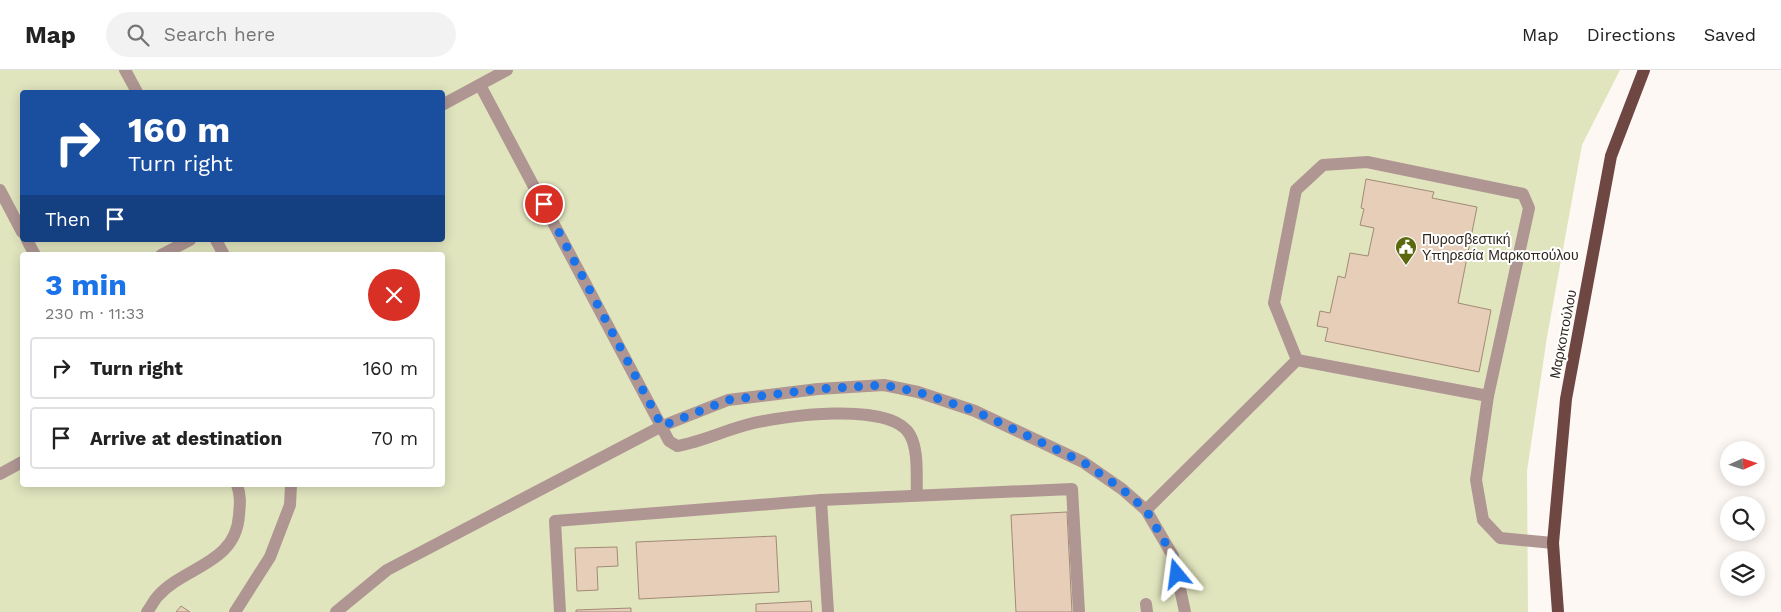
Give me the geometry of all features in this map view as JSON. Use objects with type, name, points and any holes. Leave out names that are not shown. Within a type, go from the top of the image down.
[{"type":"main road","name":"Μαρκοπούλου","points":[[1558,612],[1554,543],[1566,399],[1611,156],[1644,70]]},
{"type":"lane","points":[[124,70],[136,90]]},
{"type":"lane","points":[[445,103],[507,70]]},
{"type":"lane","points":[[480,85],[669,441],[677,446],[691,443],[746,425],[776,418],[837,413],[874,415],[896,421],[910,433],[915,447],[917,495]]},
{"type":"lane","points":[[1297,360],[1274,303],[1296,190],[1322,165],[1367,162],[1522,194],[1529,208],[1488,396],[1476,480],[1483,520],[1500,538],[1554,543]]},
{"type":"lane","points":[[0,190],[20,228]]},
{"type":"lane","points":[[167,252],[186,242]]},
{"type":"lane","points":[[1297,360],[1488,396]]},
{"type":"lane","points":[[1146,510],[1297,360]]},
{"type":"lane","points":[[336,612],[387,570],[662,426],[728,400],[818,389],[884,385],[918,392],[975,411],[1083,462],[1122,489],[1146,510],[1173,556],[1185,612]]},
{"type":"lane","points":[[0,474],[20,463]]},
{"type":"lane","points":[[147,612],[158,596],[178,580],[216,558],[231,543],[239,520],[241,495],[238,487]]},
{"type":"lane","points":[[234,612],[270,558],[290,505],[291,487]]},
{"type":"lane","points":[[560,612],[555,521],[821,500],[1072,489],[1079,612]]},
{"type":"lane","points":[[821,500],[828,612]]},
{"type":"green space","points":[[0,70],[1620,70],[1582,145],[1547,337],[1527,471],[1528,612],[0,612]]},
{"type":"building","name":"Πυροσβεστική Υπηρεσία Μαρκοπούλου","points":[[1366,179],[1434,192],[1432,198],[1477,207],[1458,303],[1491,310],[1479,372],[1325,341],[1328,328],[1317,326],[1320,311],[1330,313],[1338,276],[1345,278],[1350,253],[1368,256],[1374,228],[1360,225],[1364,209],[1361,208]]},
{"type":"building","points":[[1067,512],[1072,612],[1016,612],[1011,515]]},
{"type":"building","points":[[776,536],[779,592],[639,599],[636,542]]},
{"type":"building","points":[[617,547],[618,566],[597,567],[598,590],[577,591],[575,548]]},
{"type":"building","points":[[811,601],[812,612],[756,612],[756,604]]},
{"type":"building","points":[[181,606],[190,612],[176,612]]},
{"type":"building","points":[[631,608],[631,612],[576,612],[576,610]]},
{"type":"place","name":"Πυροσβεστική Υπηρεσία Μαρκοπούλου","points":[[1406,266]]},
{"type":"route","points":[[544,204],[662,426],[728,400],[818,389],[884,385],[918,392],[975,411],[1083,462],[1122,489],[1146,510],[1173,556],[1177,574]]}]
